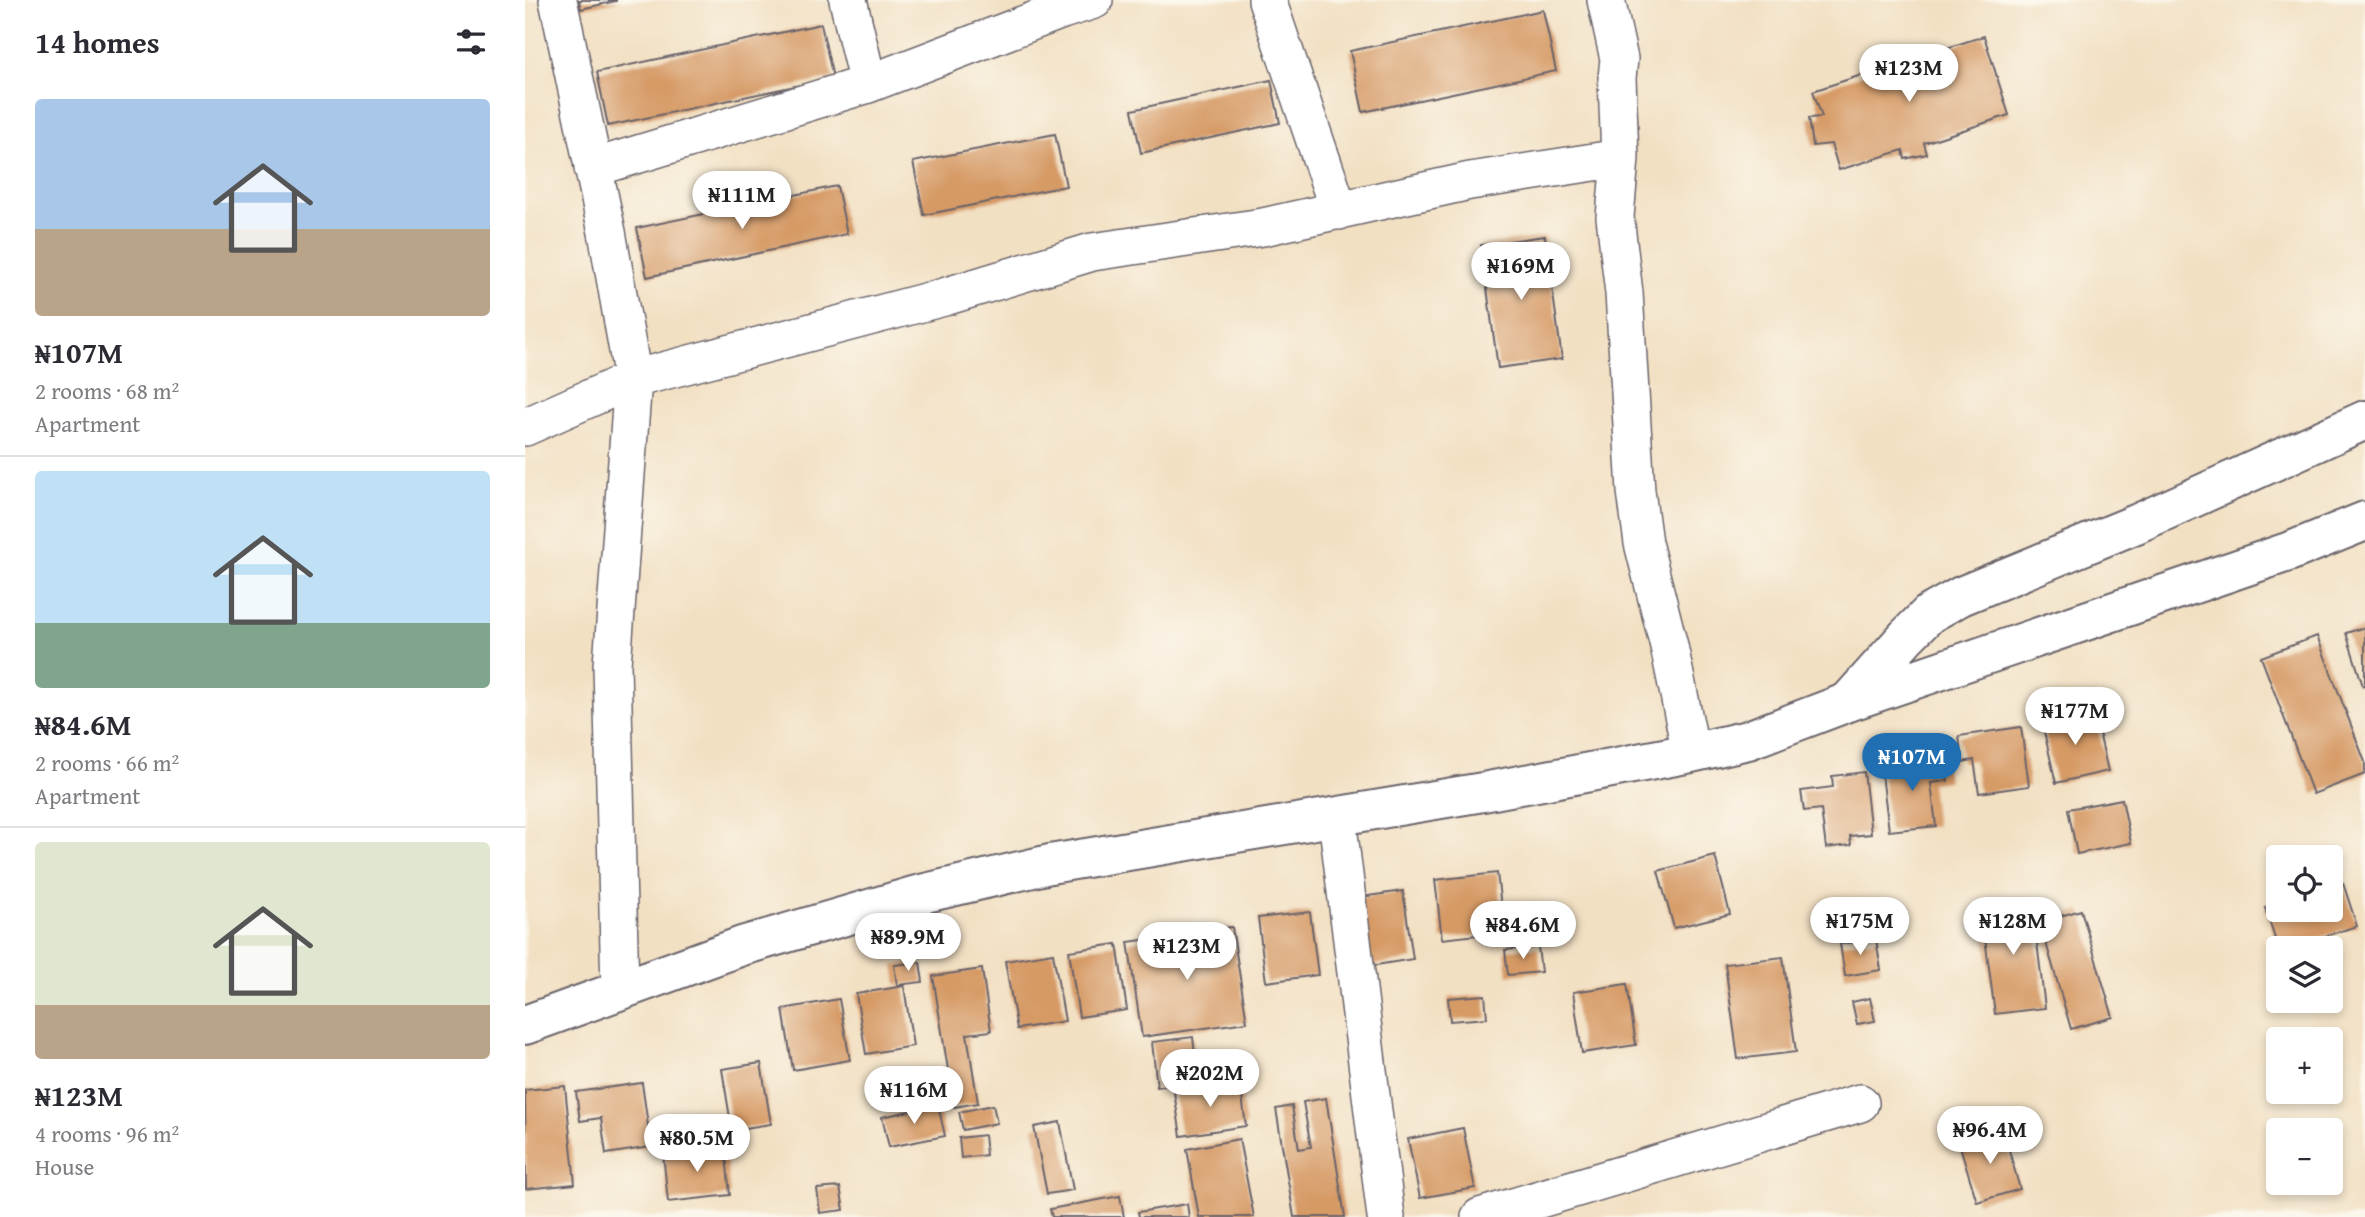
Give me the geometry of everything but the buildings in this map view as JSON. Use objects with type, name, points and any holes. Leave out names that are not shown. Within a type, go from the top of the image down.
[{"type":"main road","points":[[1848,702],[1929,614],[1961,596],[2136,524],[2365,419]]},
{"type":"main road","points":[[525,1025],[742,946],[917,895],[1050,864],[1337,818],[1691,753],[1748,740],[1848,702],[2291,551],[2365,521]]},
{"type":"street","points":[[558,0],[607,232],[633,379],[612,665],[620,990]]},
{"type":"street","points":[[848,0],[868,84]]},
{"type":"street","points":[[593,168],[868,84],[1094,0]]},
{"type":"street","points":[[1267,0],[1339,211]]},
{"type":"street","points":[[1606,0],[1619,59],[1617,78],[1620,158],[1615,217],[1624,293],[1636,491],[1643,543],[1669,646],[1691,753]]},
{"type":"street","points":[[525,426],[633,379],[944,297],[1092,252],[1263,227],[1470,181],[1620,158]]},
{"type":"street","points":[[1337,818],[1387,1217]]},
{"type":"street","points":[[1480,1217],[1860,1103]]}]
